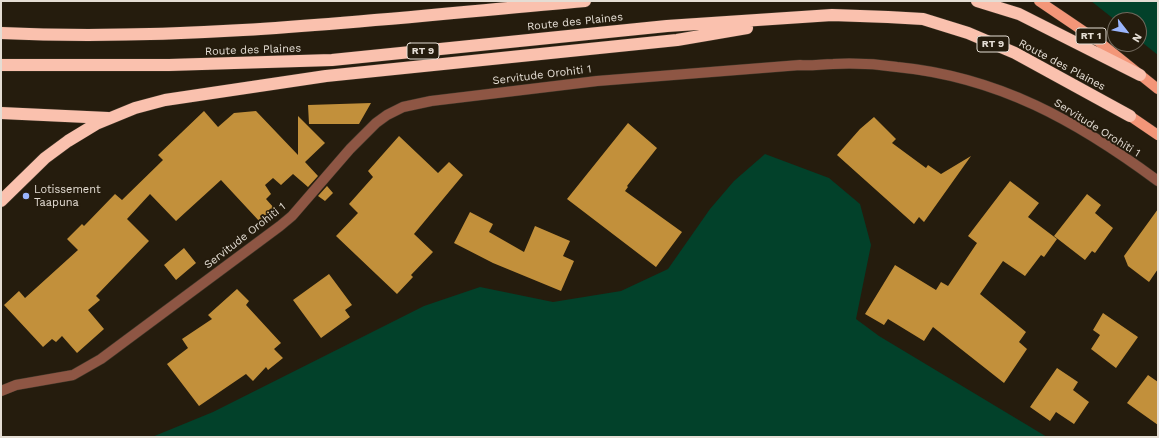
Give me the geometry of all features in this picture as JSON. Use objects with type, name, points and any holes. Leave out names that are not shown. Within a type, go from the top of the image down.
[{"type":"highway","name":"Route des Plaines","points":[[1,33],[43,35],[242,30],[355,23],[585,1]]},
{"type":"highway","points":[[977,1],[1019,14],[1140,75]]},
{"type":"highway","name":"Route des Plaines","points":[[1,64],[169,65],[332,60],[667,26],[843,15],[923,20],[968,33],[1015,53],[1130,116]]},
{"type":"highway","points":[[1,201],[45,158],[68,140],[110,118],[142,106],[220,91],[326,76],[677,40],[843,15]]},
{"type":"highway","points":[[1,113],[110,118]]},
{"type":"main road","name":"RT 1","points":[[1040,1],[1098,41],[1158,89]]},
{"type":"main road","points":[[1130,116],[1158,134]]},
{"type":"street","name":"Servitude Orohiti 1","points":[[1,391],[16,385],[73,375],[101,359],[255,246],[292,216],[350,149],[387,115],[403,107],[431,101],[597,81],[793,66],[833,64],[897,66],[924,70],[974,81],[1003,90],[1049,111],[1081,129],[1158,181]]},
{"type":"green space","points":[[1091,1],[1158,1],[1158,55],[1147,46],[1147,12],[1107,12],[1107,14]]},
{"type":"green space","points":[[765,154],[829,178],[860,204],[871,245],[856,319],[879,336],[1047,437],[152,437],[213,412],[424,306],[480,287],[553,302],[621,291],[668,269],[710,209],[734,181]]},
{"type":"building","points":[[371,103],[359,124],[309,124],[308,105]]},
{"type":"building","points":[[204,111],[218,127],[234,113],[256,111],[298,155],[298,116],[325,143],[305,162],[318,176],[308,187],[293,174],[281,185],[273,178],[265,185],[271,194],[266,199],[274,208],[260,222],[221,180],[176,221],[150,194],[127,219],[149,241],[96,296],[100,300],[88,310],[104,329],[77,353],[62,336],[56,342],[52,339],[43,347],[4,305],[19,291],[25,298],[78,250],[67,239],[82,224],[84,226],[115,194],[122,200],[163,160],[158,155]]},
{"type":"building","points":[[874,117],[896,139],[892,143],[926,168],[928,165],[941,174],[971,156],[924,222],[919,217],[914,224],[837,155],[860,129]]},
{"type":"building","points":[[628,123],[657,148],[627,186],[628,187],[625,191],[682,232],[656,267],[567,199]]},
{"type":"building","points":[[399,136],[438,173],[449,162],[463,175],[414,234],[433,252],[411,275],[413,277],[397,294],[336,236],[358,213],[349,204],[373,177],[368,171]]},
{"type":"building","points":[[1010,181],[1039,203],[1028,217],[1057,239],[1044,257],[1041,255],[1025,276],[1003,261],[980,294],[1026,332],[1019,342],[1027,349],[1004,383],[933,327],[924,341],[888,319],[884,325],[865,314],[895,265],[936,290],[941,282],[948,286],[977,243],[968,236]]},
{"type":"building","points":[[327,186],[333,193],[325,201],[318,196]]},
{"type":"building","points":[[1087,194],[1101,205],[1095,213],[1113,228],[1095,253],[1092,251],[1085,260],[1054,236]]},
{"type":"building","points":[[1158,209],[1158,269],[1149,282],[1128,266],[1124,256]]},
{"type":"building","points":[[470,212],[493,224],[489,232],[524,252],[535,226],[570,241],[563,256],[574,261],[561,291],[493,263],[454,243]]},
{"type":"building","points":[[184,248],[196,263],[176,280],[164,265]]},
{"type":"building","points":[[329,274],[352,305],[345,310],[350,317],[321,338],[293,300]]},
{"type":"building","points":[[237,289],[249,301],[246,305],[281,343],[274,349],[283,358],[268,370],[266,367],[253,381],[246,374],[199,406],[167,364],[188,348],[182,339],[212,319],[208,315]]},
{"type":"building","points":[[1103,313],[1138,337],[1116,368],[1091,349],[1100,335],[1093,330]]},
{"type":"building","points":[[1057,368],[1078,382],[1073,390],[1089,402],[1074,424],[1056,412],[1050,421],[1030,407]]},
{"type":"building","points":[[1148,375],[1158,382],[1158,425],[1127,403]]},
{"type":"place","name":"Lotissement Taapuna","points":[[26,196]]}]
